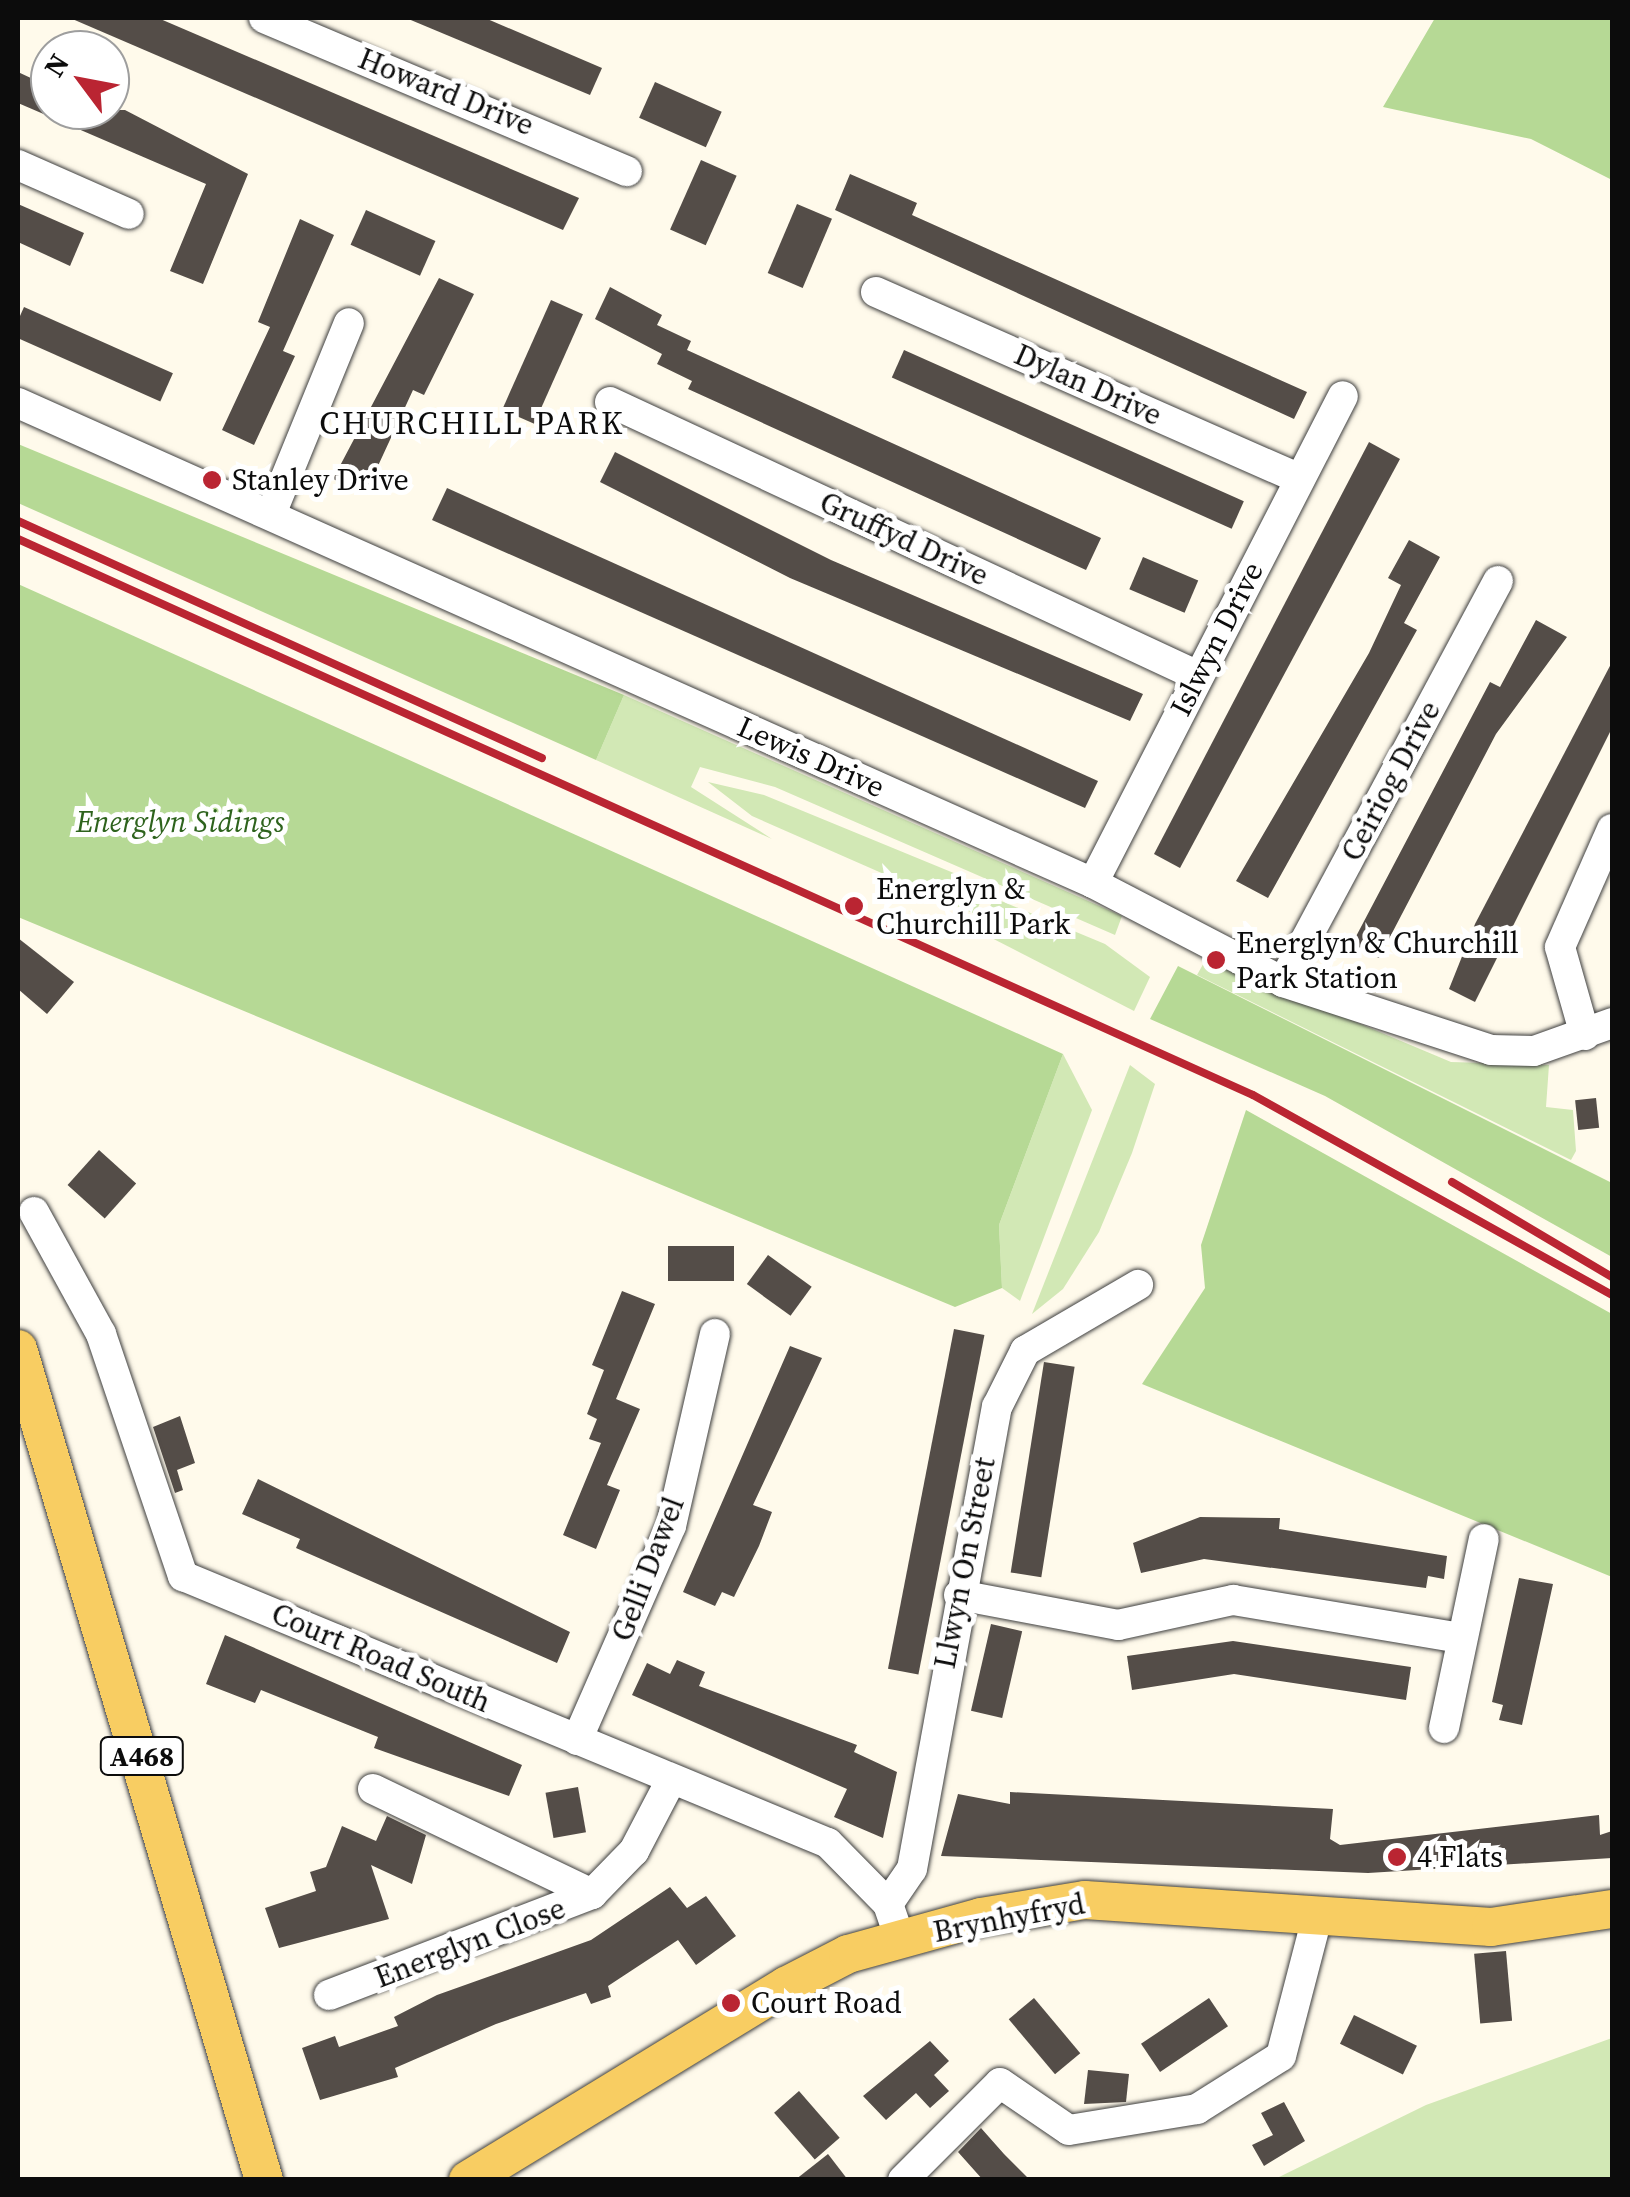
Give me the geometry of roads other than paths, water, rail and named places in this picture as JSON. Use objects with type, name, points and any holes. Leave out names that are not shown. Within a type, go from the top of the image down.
[{"type":"main road","name":"A468","points":[[18,1349],[262,2172]]},
{"type":"main road","name":"Brynhyfryd","points":[[468,2180],[786,1986],[901,1941],[1085,1900],[1490,1927],[1612,1910]]},
{"type":"street","name":"Howard Drive","points":[[264,18],[627,170]]},
{"type":"street","points":[[18,164],[129,214]]},
{"type":"street","name":"Dylan Drive","points":[[876,292],[1300,478]]},
{"type":"street","points":[[271,514],[349,323]]},
{"type":"street","name":"Islwyn Drive","points":[[1092,884],[1343,396]]},
{"type":"street","name":"Lewis Drive","points":[[18,402],[1092,884],[1283,982],[1491,1050],[1534,1051],[1599,1029]]},
{"type":"street","name":"Gruffyd Drive","points":[[610,402],[1198,676]]},
{"type":"street","name":"Ceiriog Drive","points":[[1283,982],[1498,580]]},
{"type":"street","points":[[1599,1029],[1560,946],[1612,829]]},
{"type":"street","name":"Court Road South","points":[[34,1212],[101,1334],[183,1576],[670,1782],[828,1844],[888,1904],[901,1941]]},
{"type":"street","name":"Llwyn On Street","points":[[888,1904],[912,1869],[959,1595],[997,1408],[1025,1350],[1138,1285]]},
{"type":"street","name":"Gelli Dawel","points":[[577,1740],[672,1526],[715,1334]]},
{"type":"street","points":[[1444,1728],[1460,1638],[1484,1540]]},
{"type":"street","points":[[959,1595],[1118,1625],[1233,1600],[1460,1638]]},
{"type":"street","name":"Energlyn Close","points":[[329,1995],[592,1894],[634,1851],[670,1782]]},
{"type":"street","points":[[373,1789],[592,1894]]},
{"type":"street","points":[[903,2180],[1000,2083],[1068,2130],[1197,2109],[1281,2056],[1317,1918]]},
{"type":"railway","points":[[18,521],[542,758]]},
{"type":"railway","points":[[18,539],[1253,1095],[1612,1295]]},
{"type":"railway","points":[[1452,1182],[1612,1277]]},
{"type":"place","name":"Stanley Drive","points":[[212,480]]},
{"type":"place","name":"Energlyn & Churchill Park","points":[[854,906]]},
{"type":"place","name":"Energlyn & Churchill Park Station","points":[[1216,960]]},
{"type":"place","name":"4 Flats","points":[[1397,1857]]},
{"type":"place","name":"Court Road","points":[[731,2003]]},
{"type":"district","name":"CHURCHILL PARK","points":[[472,423]]},
{"type":"park label","name":"Energlyn Sidings","points":[[180,822]]}]
